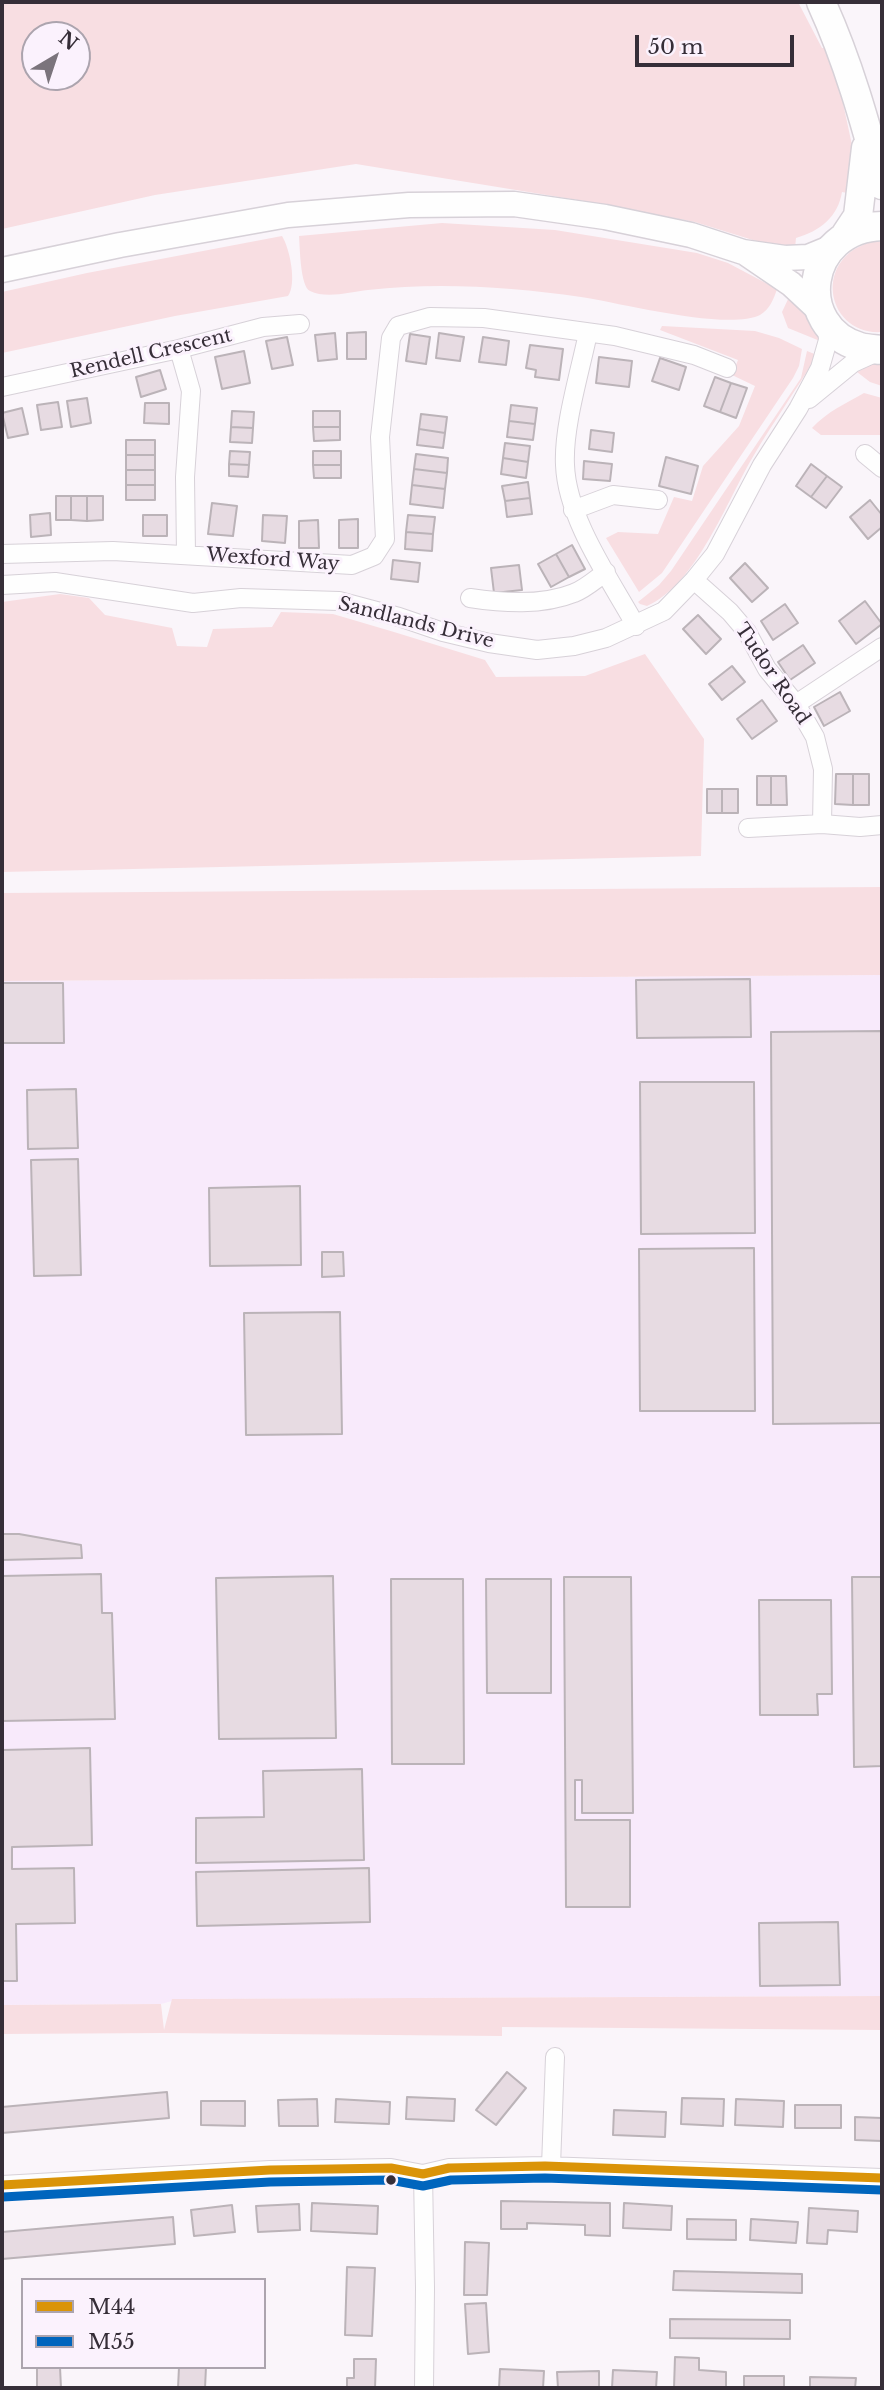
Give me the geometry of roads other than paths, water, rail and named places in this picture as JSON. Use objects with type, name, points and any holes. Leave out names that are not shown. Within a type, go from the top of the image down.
[{"type":"main road","points":[[821,2],[848,66],[882,185]]},
{"type":"main road","points":[[824,317],[816,295],[817,278],[821,262],[858,216],[867,131]]},
{"type":"main road","points":[[2,270],[120,245],[288,215],[409,205],[514,204],[605,217],[691,235],[743,252],[785,258],[808,257],[866,227],[882,226]]},
{"type":"main road","points":[[743,252],[791,284],[842,338],[861,347],[882,350]]},
{"type":"street","name":"Wexford Way","points":[[12,547],[186,554],[352,565],[374,556],[385,539],[380,437],[391,338],[398,326],[430,317],[484,318],[615,336],[694,355],[727,368]]},
{"type":"street","name":"Sandlands Drive","points":[[2,584],[55,582],[193,603],[241,598],[339,601],[489,643],[537,650],[596,641],[636,626],[664,611],[715,554],[762,465],[798,409],[820,368],[828,340],[824,317]]},
{"type":"street","name":"Rendell Crescent","points":[[2,387],[178,349],[263,327],[300,324]]},
{"type":"street","points":[[588,333],[569,421],[565,465],[573,510],[636,626]]},
{"type":"street","points":[[178,349],[191,391],[185,477],[186,554]]},
{"type":"street","name":"Sandlands Drive","points":[[798,409],[853,363],[882,350]]},
{"type":"street","points":[[865,454],[882,468]]},
{"type":"street","points":[[573,510],[613,495],[658,500]]},
{"type":"street","points":[[470,598],[500,603],[547,600],[575,593],[606,572]]},
{"type":"street","name":"Tudor Road","points":[[694,580],[730,612],[747,632],[767,669],[796,704],[814,737],[823,769],[822,824]]},
{"type":"street","points":[[796,704],[882,647]]},
{"type":"street","points":[[748,828],[822,824],[860,827],[882,825]]},
{"type":"street","points":[[551,2166],[555,2057]]},
{"type":"street","points":[[2,2185],[270,2170],[391,2168],[423,2174],[449,2168],[551,2166],[882,2178]]},
{"type":"street","points":[[423,2174],[424,2388]]}]
